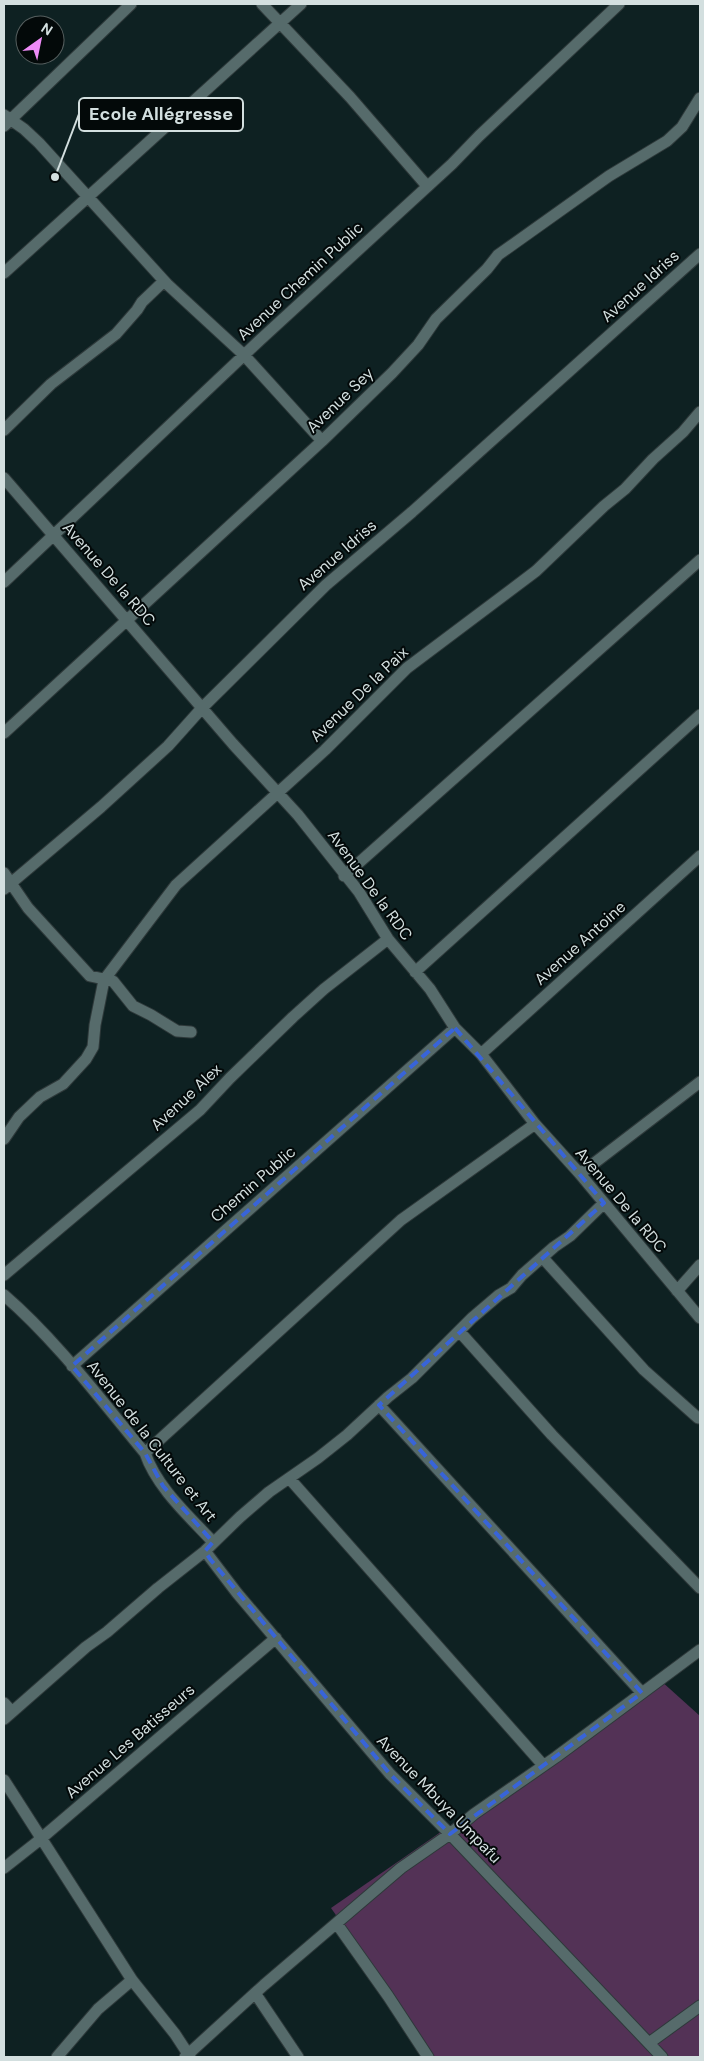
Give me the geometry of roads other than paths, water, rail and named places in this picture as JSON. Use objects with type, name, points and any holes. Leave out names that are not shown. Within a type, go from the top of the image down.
[{"type":"street","points":[[131,4],[6,120],[39,143],[164,281],[244,355],[322,441]]},
{"type":"street","points":[[262,4],[350,97],[427,186]]},
{"type":"street","points":[[4,273],[300,4]]},
{"type":"street","name":"Avenue Chemin Public","points":[[4,582],[619,4]]},
{"type":"street","name":"Avenue Sey","points":[[4,733],[322,441],[392,373],[418,345],[436,319],[487,269],[498,255],[609,176],[667,141],[682,127],[700,98]]},
{"type":"street","name":"Avenue Idriss","points":[[8,886],[101,807],[168,746],[202,708],[326,585],[419,506],[700,254]]},
{"type":"street","points":[[4,430],[46,389],[116,334],[142,302],[164,281]]},
{"type":"street","name":"Avenue De la Paix","points":[[104,980],[176,885],[325,750],[407,668],[536,571],[604,506],[625,489],[700,412]]},
{"type":"street","name":"Avenue De la RDC","points":[[4,478],[202,708],[298,815],[344,876],[359,892],[388,939],[430,989],[455,1028],[481,1054],[535,1124],[580,1174],[700,1318]]},
{"type":"street","points":[[344,876],[700,560]]},
{"type":"street","points":[[415,972],[700,715]]},
{"type":"street","name":"Avenue Antoine","points":[[481,1054],[700,856]]},
{"type":"street","points":[[4,873],[8,886],[90,976],[113,981],[133,1006],[151,1014],[177,1031],[191,1032]]},
{"type":"street","name":"Avenue Alex","points":[[4,1275],[200,1110],[293,1017],[324,989],[388,939]]},
{"type":"street","points":[[4,1139],[19,1117],[40,1097],[70,1078],[91,1052],[104,980]]},
{"type":"street","name":"Chemin Public","points":[[72,1366],[455,1028]]},
{"type":"street","points":[[580,1174],[700,1082]]},
{"type":"street","points":[[145,1453],[401,1220],[535,1124]]},
{"type":"street","points":[[4,1703],[8,1716],[86,1647],[107,1632],[205,1551],[262,1498],[347,1436],[379,1405],[412,1378],[486,1306],[511,1288],[604,1203]]},
{"type":"street","points":[[543,1258],[644,1370],[698,1418]]},
{"type":"street","points":[[677,1291],[700,1265]]},
{"type":"street","name":"Avenue de la Culture et Art","points":[[4,1295],[25,1314],[72,1366],[145,1453],[148,1462],[163,1486],[213,1542]]},
{"type":"street","points":[[460,1331],[552,1435],[700,1588]]},
{"type":"street","points":[[379,1405],[642,1693]]},
{"type":"street","points":[[289,1478],[543,1765]]},
{"type":"street","name":"Avenue Mbuya Umpafu","points":[[205,1551],[237,1593],[390,1774],[450,1834],[662,2057]]},
{"type":"street","name":"Avenue Les Batisseurs","points":[[4,1868],[41,1839],[276,1638]]},
{"type":"street","points":[[4,1780],[132,1980],[175,2034],[188,2056],[255,1993],[401,1868],[680,1667],[700,1650]]},
{"type":"street","points":[[337,1924],[428,2057]]},
{"type":"street","points":[[56,2057],[98,2010],[132,1980]]},
{"type":"street","points":[[255,1993],[298,2057]]},
{"type":"street","points":[[649,2043],[700,2006]]},
{"type":"place","name":"Ecole Allégresse","points":[[55,177]]}]
